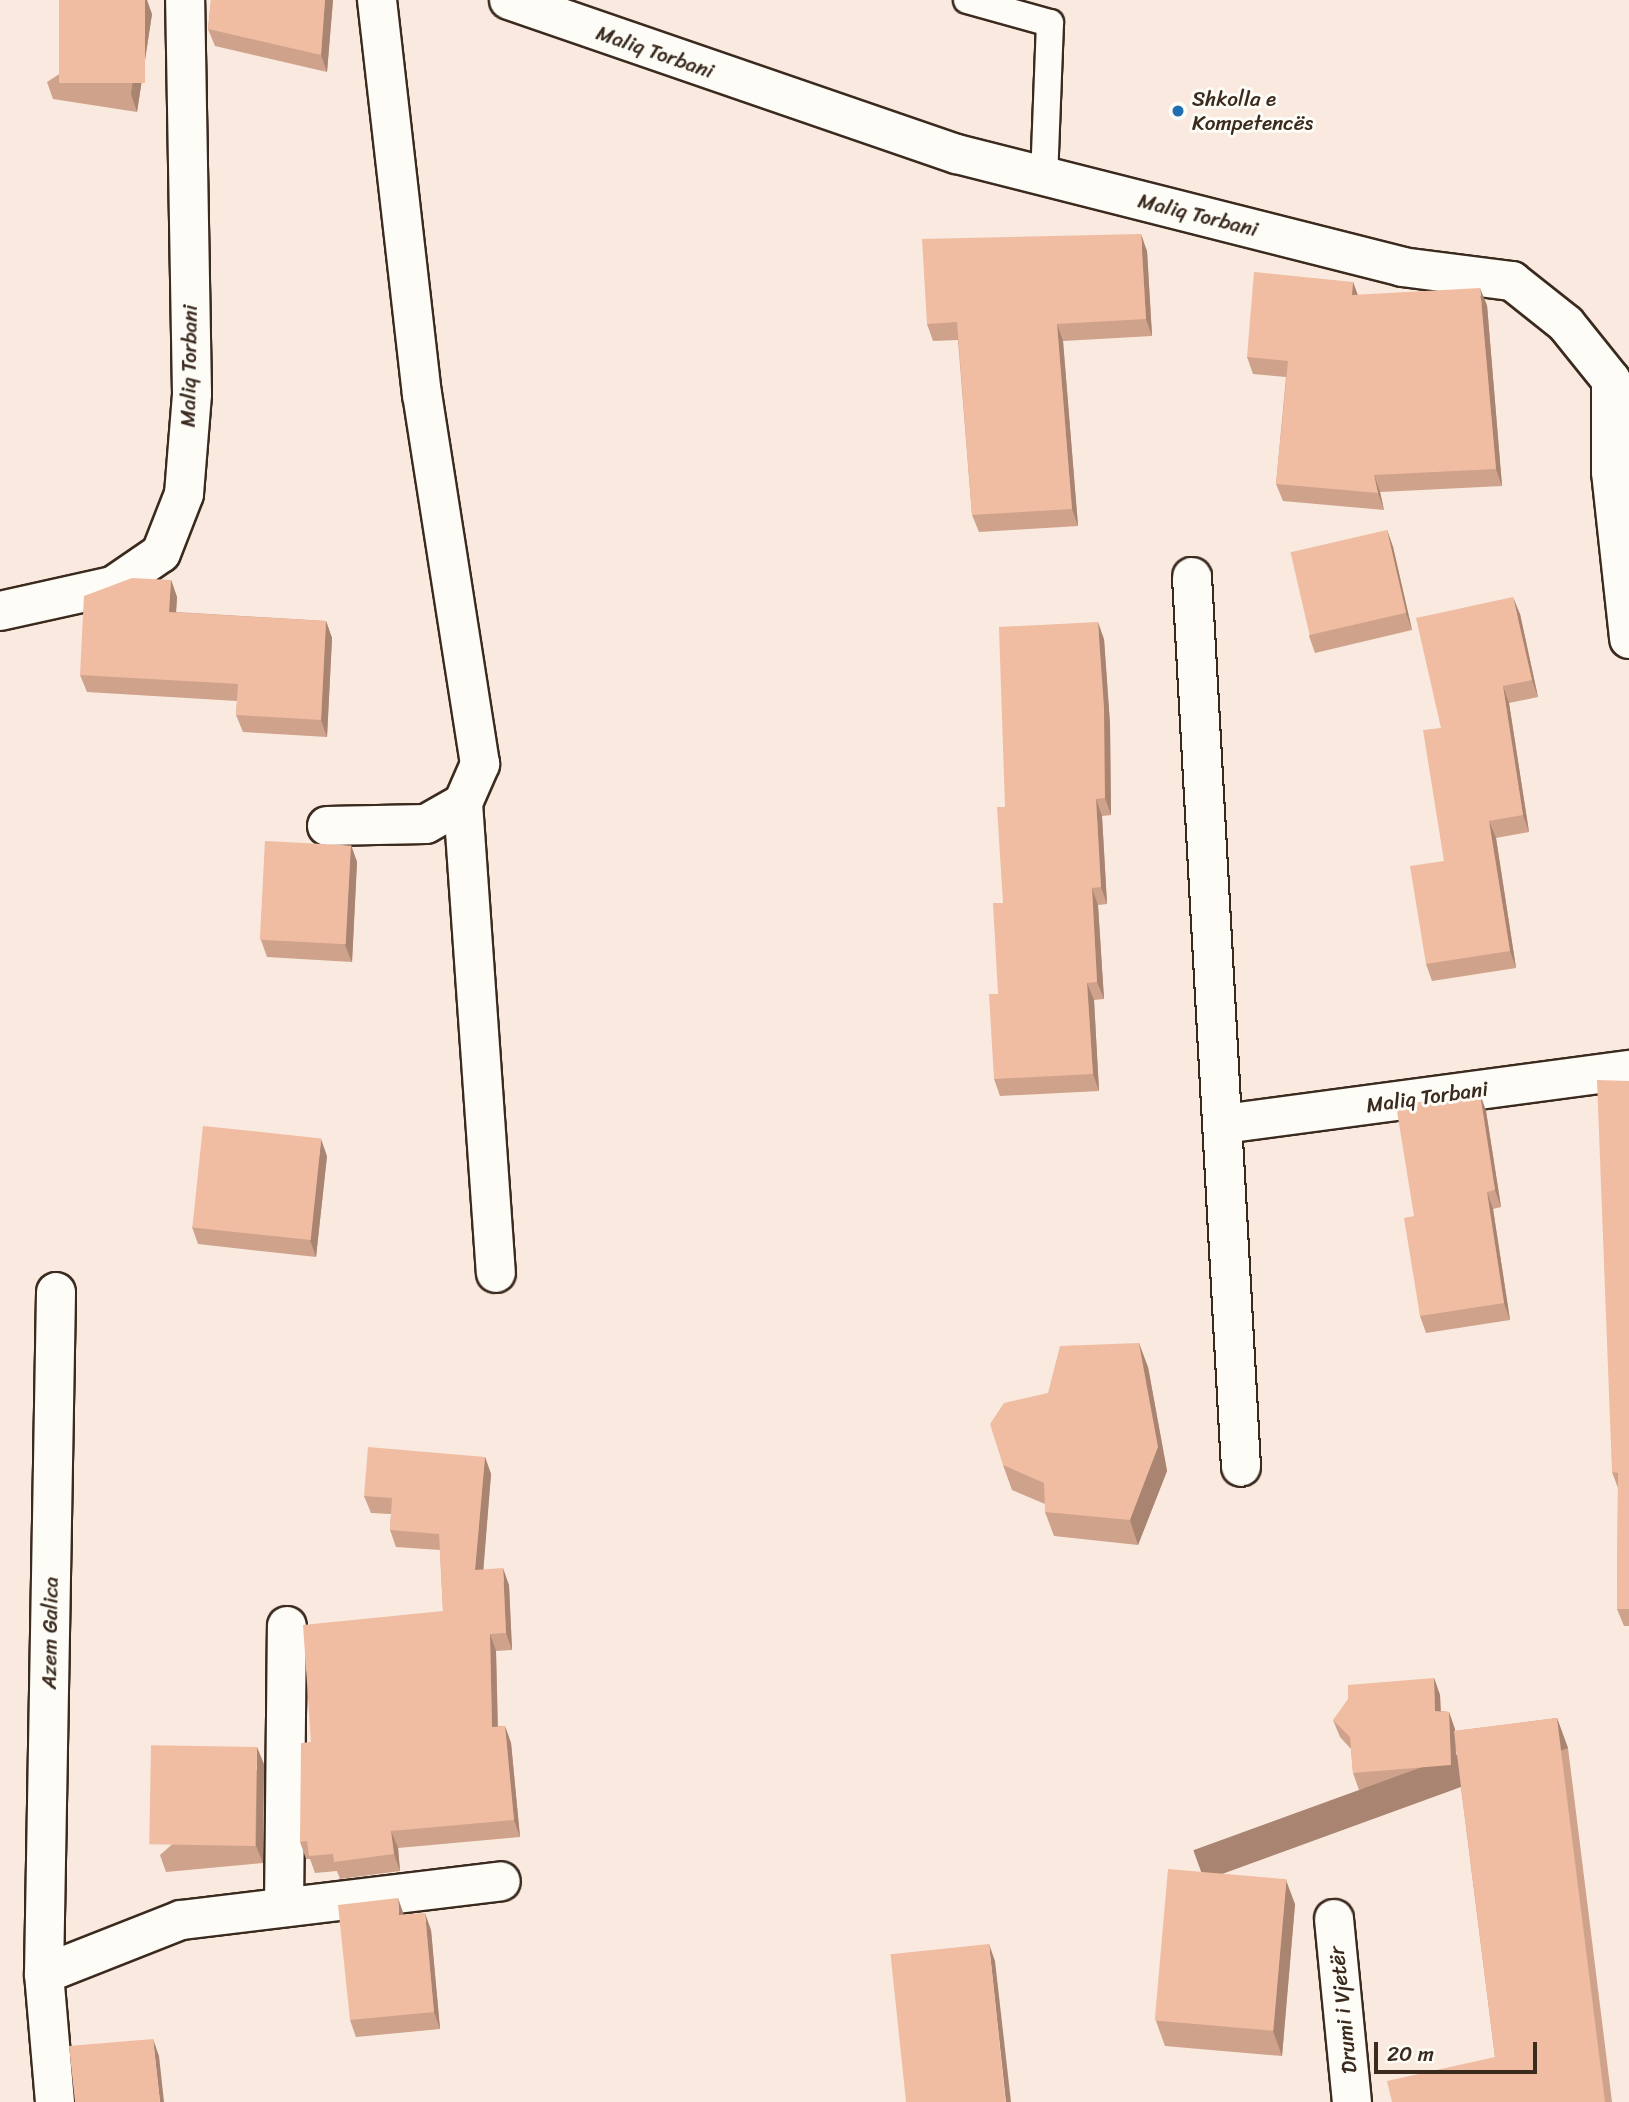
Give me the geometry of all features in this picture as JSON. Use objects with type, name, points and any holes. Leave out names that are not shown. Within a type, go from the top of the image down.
[{"type":"street","name":"Maliq Torbani","points":[[0,611],[113,586],[161,553],[184,494],[192,394],[184,0]]},
{"type":"street","points":[[377,0],[422,395],[480,764],[463,803],[496,1273]]},
{"type":"street","name":"Maliq Torbani","points":[[509,0],[957,154],[1402,267],[1512,281],[1566,324],[1611,380],[1611,472],[1629,639]]},
{"type":"street","points":[[1192,577],[1241,1467]]},
{"type":"street","points":[[327,826],[426,824],[463,803]]},
{"type":"street","name":"Maliq Torbani","points":[[1224,1124],[1629,1070]]},
{"type":"street","name":"Azem Galica","points":[[55,2102],[44,1974],[56,1292]]},
{"type":"street","points":[[284,1907],[287,1626]]},
{"type":"street","points":[[44,1974],[181,1920],[500,1881]]},
{"type":"street","name":"Drumi i Vjetër","points":[[1334,1919],[1352,2102]]},
{"type":"lane","points":[[967,0],[1050,23],[1044,176]]},
{"type":"building","points":[[59,0],[145,0],[145,83],[59,83]]},
{"type":"building","points":[[211,0],[325,0],[321,55],[208,29]]},
{"type":"building","points":[[1141,234],[1146,319],[1057,324],[1072,509],[972,515],[957,322],[927,324],[922,239]]},
{"type":"building","points":[[1254,272],[1353,282],[1352,295],[1480,288],[1496,469],[1374,475],[1378,493],[1276,484],[1288,361],[1247,357]]},
{"type":"building","points":[[1387,530],[1406,613],[1310,635],[1291,552]]},
{"type":"building","points":[[132,578],[171,580],[169,612],[326,621],[321,720],[236,715],[238,684],[80,675],[84,596]]},
{"type":"building","points":[[1513,597],[1532,680],[1503,686],[1523,815],[1489,821],[1510,951],[1426,964],[1410,866],[1444,861],[1423,730],[1441,728],[1416,618]]},
{"type":"building","points":[[1098,622],[1104,707],[1105,798],[1096,799],[1101,887],[1092,888],[1097,982],[1087,983],[1093,1074],[994,1079],[989,994],[998,994],[993,903],[1003,903],[997,807],[1005,807],[999,627]]},
{"type":"building","points":[[265,841],[351,846],[346,944],[260,940]]},
{"type":"building","points":[[1597,1080],[1629,1081],[1629,1609],[1617,1609],[1618,1473],[1612,1472]]},
{"type":"building","points":[[1480,1094],[1495,1190],[1487,1192],[1504,1303],[1420,1316],[1404,1218],[1414,1216],[1396,1105]]},
{"type":"building","points":[[203,1126],[321,1138],[311,1240],[192,1227]]},
{"type":"building","points":[[1139,1343],[1158,1447],[1130,1520],[1045,1512],[1044,1483],[1003,1465],[990,1424],[1004,1403],[1048,1393],[1060,1346]]},
{"type":"building","points":[[368,1447],[485,1457],[475,1570],[503,1568],[506,1633],[490,1634],[492,1727],[505,1726],[514,1820],[391,1831],[394,1854],[334,1862],[333,1854],[309,1856],[307,1841],[300,1842],[301,1743],[311,1742],[303,1625],[443,1611],[439,1534],[390,1530],[392,1498],[364,1496]]},
{"type":"building","points":[[1434,1678],[1435,1711],[1449,1712],[1451,1765],[1353,1773],[1350,1737],[1333,1720],[1348,1699],[1348,1685]]},
{"type":"building","points":[[1557,1718],[1605,2102],[1392,2102],[1387,2081],[1495,2057],[1454,1731]]},
{"type":"building","points":[[151,1745],[257,1747],[255,1846],[149,1844]]},
{"type":"building","points":[[1168,1869],[1287,1879],[1273,2031],[1155,2020]]},
{"type":"building","points":[[398,1898],[399,1915],[425,1913],[434,2012],[350,2020],[338,1905]]},
{"type":"building","points":[[989,1944],[1006,2102],[906,2102],[891,1954]]},
{"type":"building","points":[[153,2039],[160,2102],[75,2102],[69,2046]]},
{"type":"place","name":"Shkolla e Kompetencës","points":[[1178,111]]}]
